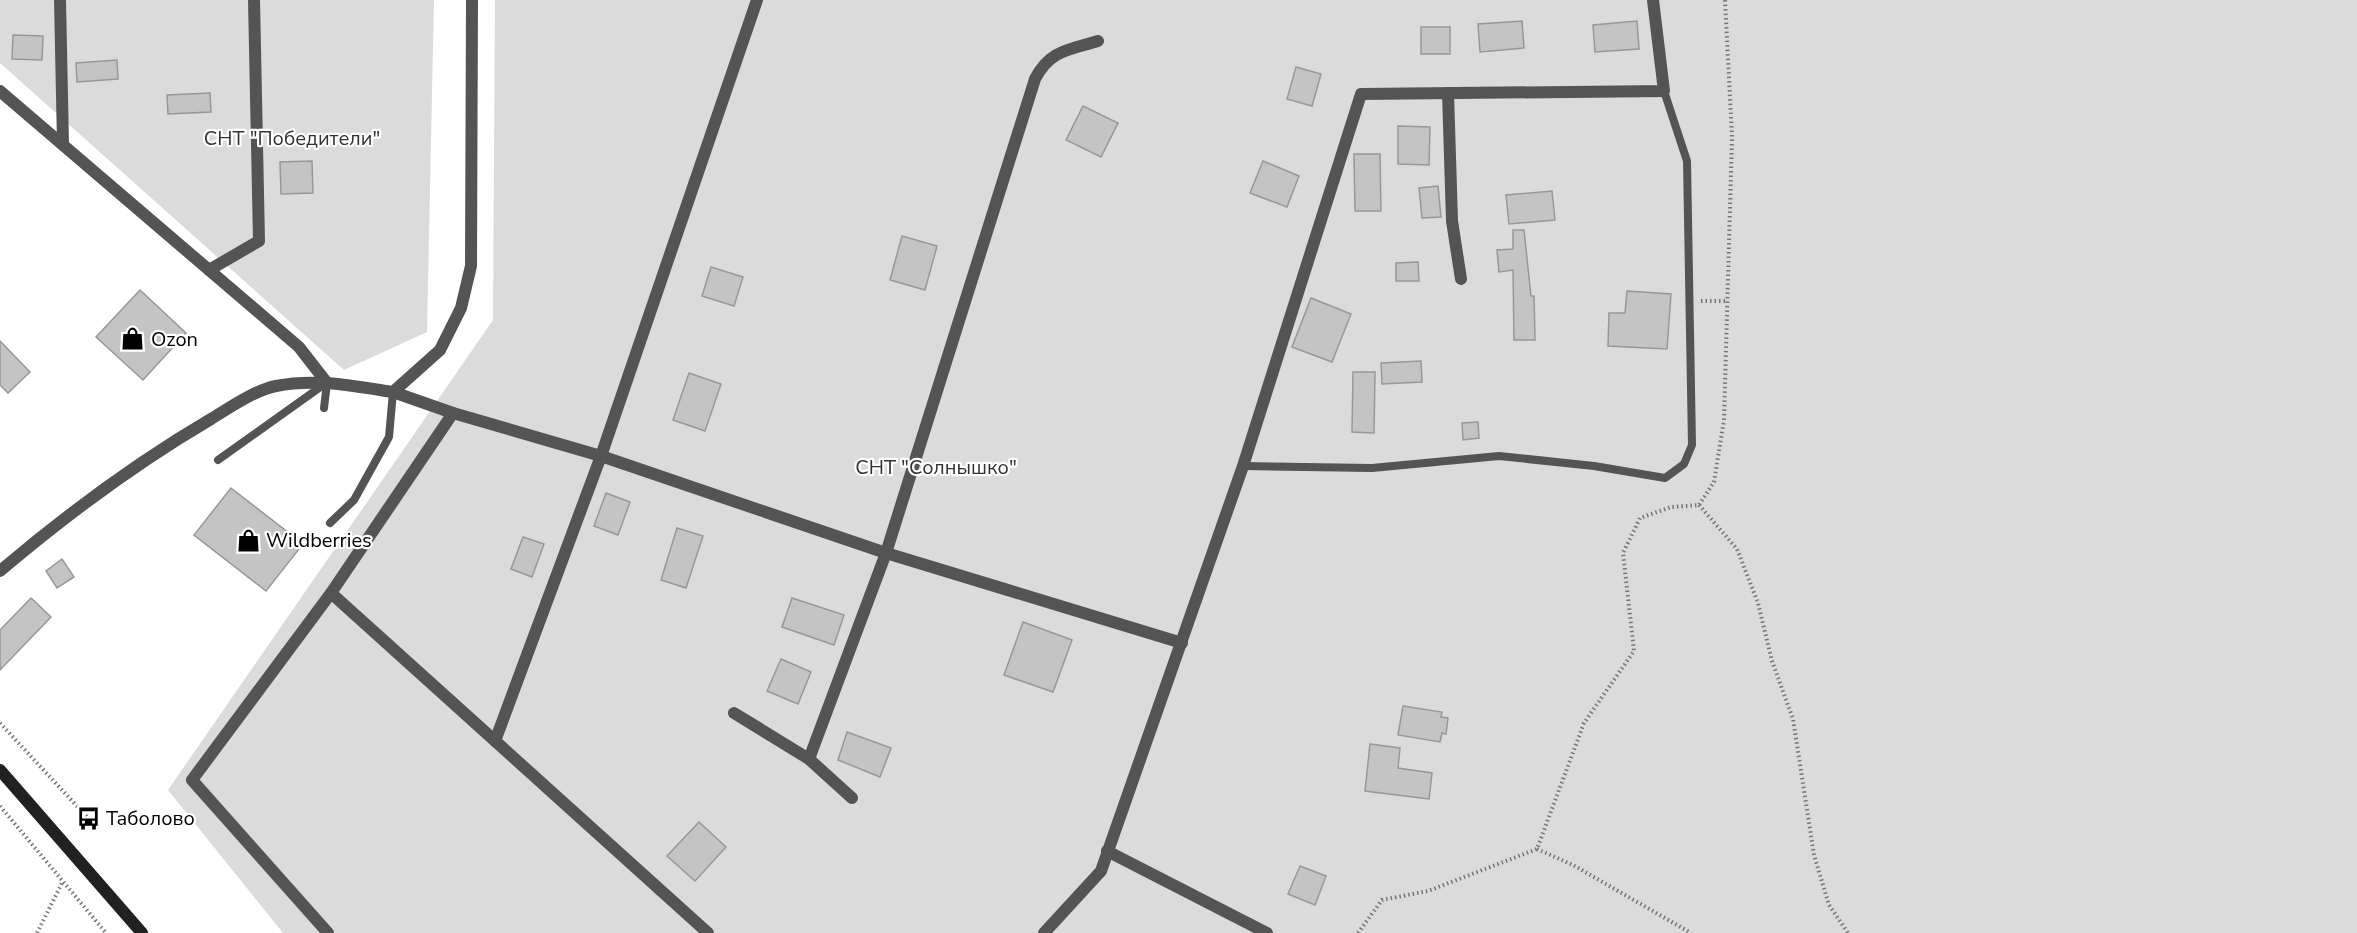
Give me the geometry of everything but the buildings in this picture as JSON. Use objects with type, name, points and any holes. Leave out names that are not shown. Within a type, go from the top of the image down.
[{"type":"main road","points":[[0,770],[142,933]]},
{"type":"street","points":[[60,0],[63,144]]},
{"type":"street","points":[[209,270],[259,241],[254,0]]},
{"type":"street","points":[[393,392],[440,350],[461,308],[471,266],[472,0]]},
{"type":"street","points":[[495,741],[601,456],[756,0]]},
{"type":"street","points":[[1044,933],[1101,871],[1243,466],[1361,94],[1664,91],[1653,0]]},
{"type":"street","points":[[809,759],[886,553],[1035,79],[1043,65],[1057,53],[1098,42]]},
{"type":"street","points":[[0,91],[299,346],[327,382]]},
{"type":"street","points":[[1448,93],[1452,221],[1461,279]]},
{"type":"street","points":[[0,571],[119,478],[179,437],[273,387],[305,381],[327,382],[393,392],[453,413],[601,456],[886,553],[1182,643]]},
{"type":"street","points":[[328,933],[192,780],[331,593],[453,413]]},
{"type":"street","points":[[331,593],[708,933]]},
{"type":"street","points":[[735,713],[809,759],[852,798]]},
{"type":"street","points":[[1107,851],[1267,933]]},
{"type":"lane","points":[[1243,466],[1372,468],[1498,456],[1594,466],[1665,478],[1684,464],[1692,445],[1687,161],[1664,91]]},
{"type":"lane","points":[[324,408],[327,382]]},
{"type":"lane","points":[[218,460],[327,382]]},
{"type":"lane","points":[[330,523],[354,500],[389,437],[393,392]]},
{"type":"path","points":[[1699,506],[1714,482],[1724,420],[1732,137],[1725,0]]},
{"type":"path","points":[[1690,301],[1727,301]]},
{"type":"path","points":[[1537,849],[1584,723],[1634,651],[1623,553],[1640,518],[1671,507],[1699,506]]},
{"type":"path","points":[[1699,506],[1737,549],[1758,603],[1772,661],[1793,719],[1814,855],[1829,905],[1848,933]]},
{"type":"path","points":[[0,723],[88,818]]},
{"type":"path","points":[[0,806],[106,933]]},
{"type":"path","points":[[1358,933],[1382,900],[1428,891],[1537,849],[1573,865],[1691,933]]},
{"type":"path","points":[[37,933],[63,881]]},
{"type":"green space","name":"СНТ \"Победители\"","points":[[0,0],[434,0],[427,332],[344,370],[0,63]]},
{"type":"green space","name":"СНТ \"Солнышко\"","points":[[495,0],[2357,0],[2357,933],[283,933],[168,790],[493,320]]},
{"type":"place","name":"Ozon","points":[[133,339]]},
{"type":"place","name":"Wildberries","points":[[248,540]]},
{"type":"place","name":"Таболово","points":[[88,818]]}]
